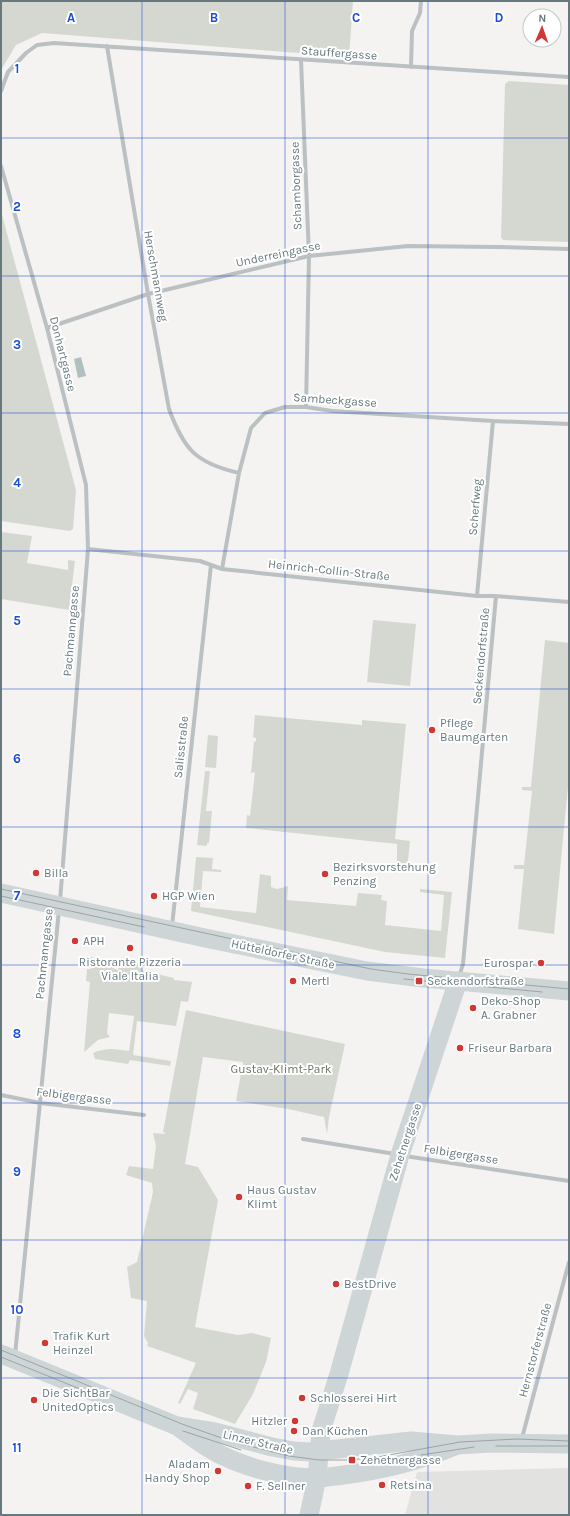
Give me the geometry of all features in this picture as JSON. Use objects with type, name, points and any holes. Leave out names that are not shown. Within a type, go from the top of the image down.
[{"type":"main road","name":"Hütteldorfer Straße","points":[[1,893],[172,931],[367,971],[393,975],[569,992]]},
{"type":"main road","name":"Zehetnergasse","points":[[309,1515],[317,1478],[321,1431],[339,1374],[400,1155],[458,981]]},
{"type":"main road","name":"Linzer Straße","points":[[8,1357],[177,1426],[213,1451],[253,1467],[279,1474],[317,1478],[354,1474],[401,1465],[427,1458],[458,1445]]},
{"type":"main road","name":"Linzer Straße","points":[[177,1426],[215,1432],[272,1447],[294,1451],[320,1451],[411,1441],[458,1445],[491,1442],[569,1444]]},
{"type":"street","points":[[411,67],[412,31],[420,14],[421,1]]},
{"type":"street","points":[[1,91],[8,72],[26,52],[37,45],[54,43],[107,46]]},
{"type":"street","name":"Stauffergasse","points":[[107,46],[569,77]]},
{"type":"street","name":"Herschmannweg","points":[[107,46],[148,294],[169,409],[184,443],[204,462],[218,468],[239,473]]},
{"type":"street","name":"Schamborgasse","points":[[301,60],[309,256],[306,407]]},
{"type":"street","name":"Donhartgasse","points":[[1,166],[47,328],[86,485],[88,549]]},
{"type":"street","name":"Underreingasse","points":[[47,328],[148,294],[309,256],[408,246],[569,249]]},
{"type":"street","name":"Sambeckgasse","points":[[222,569],[239,473],[251,428],[265,413],[284,407],[306,407],[493,421],[569,424]]},
{"type":"street","name":"Scherfweg","points":[[477,596],[493,421]]},
{"type":"street","name":"Heinrich-Collin-Straße","points":[[88,549],[200,561],[222,569],[477,596],[496,596],[569,602]]},
{"type":"street","name":"Pachmanngasse","points":[[8,1357],[40,1103],[59,906],[88,549]]},
{"type":"street","name":"Salisstraße","points":[[172,931],[211,565]]},
{"type":"street","name":"Seckendorfstraße","points":[[458,981],[463,964],[496,596]]},
{"type":"street","name":"Felbigergasse","points":[[1,1095],[40,1103],[144,1116]]},
{"type":"street","name":"Felbigergasse","points":[[303,1139],[569,1181]]},
{"type":"street","name":"Hernstorferstraße","points":[[521,1442],[569,1262]]},
{"type":"shaded area","points":[[81,357],[86,376],[78,378],[74,359]]},
{"type":"shaded area","points":[[569,1468],[569,1515],[405,1515],[417,1472]]},
{"type":"green space","points":[[1,1],[353,1],[349,57],[42,33],[16,45],[1,70]]},
{"type":"green space","points":[[509,81],[569,85],[569,242],[503,240],[501,237],[505,84]]},
{"type":"green space","points":[[1,211],[76,490],[73,529],[70,531],[1,521]]},
{"type":"green space","points":[[1,532],[32,536],[27,563],[68,570],[68,560],[75,561],[69,610],[1,599]]},
{"type":"green space","points":[[373,620],[416,624],[410,686],[367,682]]},
{"type":"green space","points":[[545,640],[569,643],[569,776],[554,934],[518,929],[524,869],[514,869],[514,865],[524,865],[532,791],[522,790],[522,787],[531,787]]},
{"type":"green space","points":[[255,715],[362,725],[362,720],[406,724],[395,839],[410,841],[407,870],[397,870],[397,844],[246,828],[247,815],[250,816],[255,772],[251,773],[254,742],[256,741],[256,738],[253,737]]},
{"type":"green space","points":[[208,735],[218,736],[216,768],[205,767]]},
{"type":"green space","points":[[205,771],[210,771],[206,811],[212,811],[209,843],[207,843],[207,846],[197,845]]},
{"type":"green space","points":[[196,857],[213,858],[212,869],[221,870],[221,872],[203,871],[200,907],[256,913],[260,874],[271,876],[271,887],[277,889],[288,886],[287,900],[356,906],[358,893],[382,895],[381,900],[387,901],[385,925],[441,931],[444,895],[420,892],[420,889],[452,892],[445,958],[385,952],[191,911]]},
{"type":"green space","points":[[88,958],[95,958],[94,961],[101,965],[104,964],[106,960],[114,961],[113,968],[118,970],[119,967],[126,968],[127,964],[142,967],[142,971],[148,972],[148,974],[156,976],[157,974],[174,978],[174,980],[192,982],[188,1002],[181,1001],[176,1026],[137,1021],[133,1055],[171,1061],[170,1066],[130,1060],[128,1064],[95,1059],[93,1053],[107,1049],[129,1051],[134,1016],[109,1013],[107,1033],[110,1037],[98,1040],[84,1052],[90,982],[86,981],[87,969],[91,969],[91,965],[88,965]]},
{"type":"green space","name":"Gustav-Klimt-Park","points":[[186,1010],[345,1044],[329,1117],[327,1134],[324,1117],[288,1109],[236,1101],[243,1062],[203,1057],[185,1164],[198,1167],[218,1200],[195,1327],[238,1335],[252,1333],[271,1338],[266,1362],[253,1394],[235,1424],[193,1409],[198,1393],[188,1389],[180,1404],[178,1403],[196,1363],[147,1346],[148,1343],[144,1336],[147,1301],[131,1298],[127,1267],[137,1262],[153,1192],[152,1183],[126,1175],[129,1166],[153,1169],[156,1146],[153,1133],[165,1134],[163,1132]]},
{"type":"tram line","points":[[1,889],[371,969],[408,974],[569,989]]},
{"type":"tram line","points":[[1,896],[144,927]]},
{"type":"tram line","points":[[404,979],[542,992]]},
{"type":"tram line","points":[[1,1350],[182,1424],[230,1441],[289,1456],[319,1460],[347,1460],[372,1458],[460,1442],[517,1439],[569,1441]]},
{"type":"tram line","points":[[1,1357],[90,1393]]},
{"type":"tram line","points":[[183,1431],[241,1450]]},
{"type":"tram line","points":[[496,1446],[569,1446]]},
{"type":"tram line","points":[[421,1455],[474,1447]]},
{"type":"place","name":"Pflege Baumgarten","points":[[432,730]]},
{"type":"place","name":"Billa","points":[[36,873]]},
{"type":"place","name":"Bezirksvorstehung Penzing","points":[[325,874]]},
{"type":"place","name":"HGP Wien","points":[[154,896]]},
{"type":"place","name":"APH","points":[[75,941]]},
{"type":"place","name":"Ristorante Pizzeria Viale Italia","points":[[130,948]]},
{"type":"place","name":"Eurospar","points":[[541,963]]},
{"type":"place","name":"Mertl","points":[[293,981]]},
{"type":"place","name":"Seckendorfstraße","points":[[419,981]]},
{"type":"place","name":"Deko-Shop A. Grabner","points":[[473,1008]]},
{"type":"place","name":"Friseur Barbara","points":[[460,1048]]},
{"type":"place","name":"Haus Gustav Klimt","points":[[239,1197]]},
{"type":"place","name":"BestDrive","points":[[336,1284]]},
{"type":"place","name":"Trafik Kurt Heinzel","points":[[45,1343]]},
{"type":"place","name":"Schlosserei Hirt","points":[[302,1398]]},
{"type":"place","name":"Die SichtBar UnitedOptics","points":[[34,1400]]},
{"type":"place","name":"Hitzler","points":[[295,1421]]},
{"type":"place","name":"Dan Küchen","points":[[294,1431]]},
{"type":"place","name":"Zehetnergasse","points":[[352,1460]]},
{"type":"place","name":"Aladam Handy Shop","points":[[218,1471]]},
{"type":"place","name":"Retsina","points":[[382,1485]]},
{"type":"place","name":"F. Sellner","points":[[248,1486]]}]
